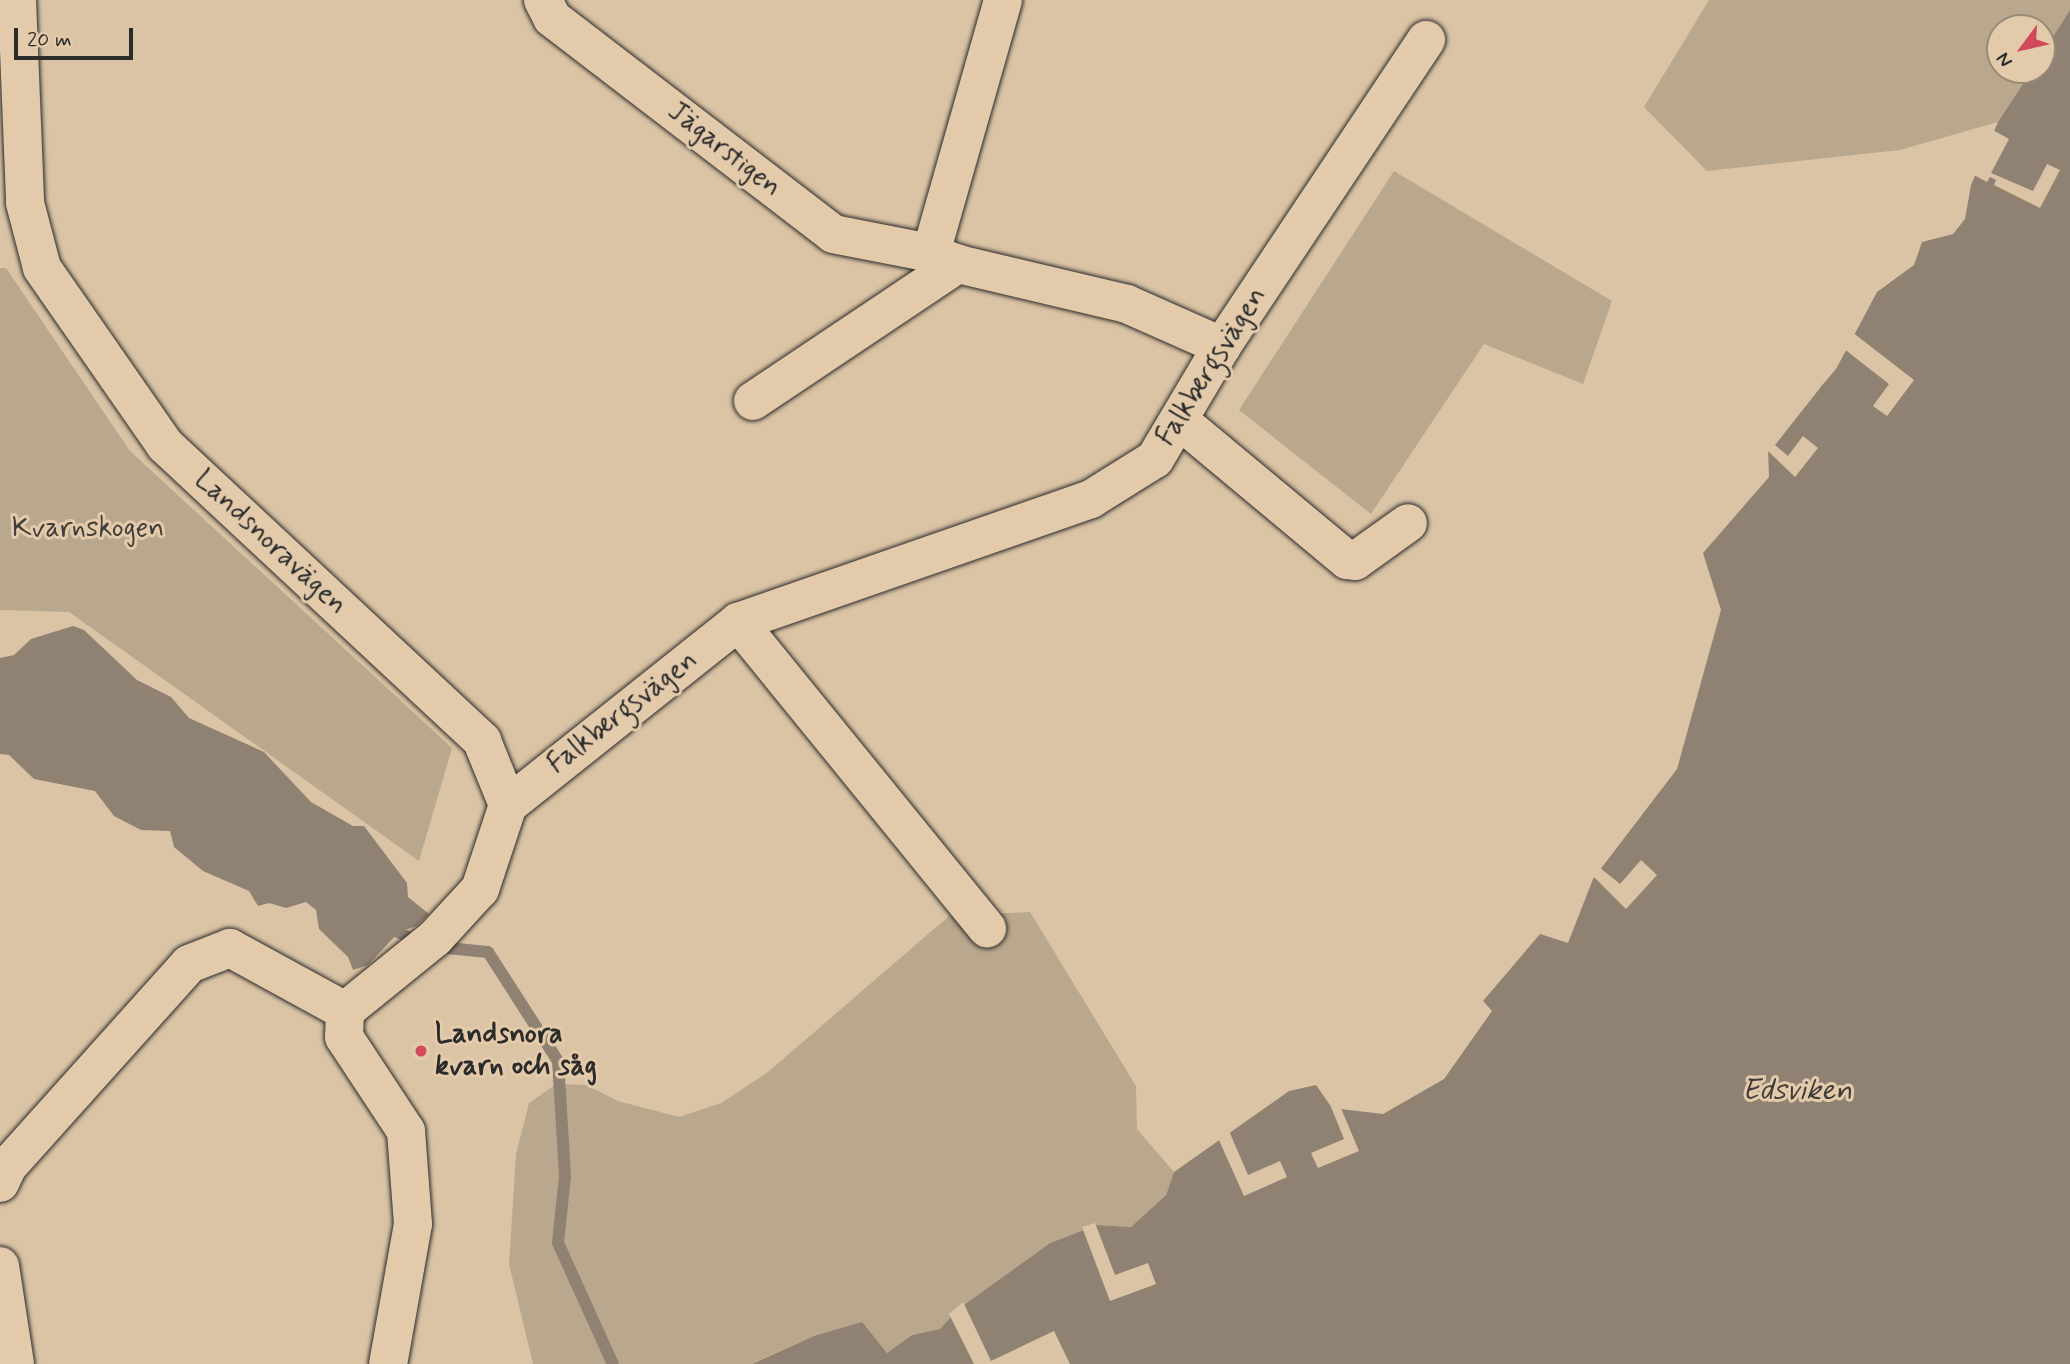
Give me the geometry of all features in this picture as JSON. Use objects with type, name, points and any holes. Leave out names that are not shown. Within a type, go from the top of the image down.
[{"type":"street","name":"Landsnoravägen","points":[[17,0],[25,203],[42,268],[165,445],[482,741],[508,805]]},
{"type":"street","name":"Jägarstigen","points":[[543,0],[552,18],[833,234],[944,258],[1127,304],[1222,346]]},
{"type":"street","points":[[753,401],[944,258],[1003,0]]},
{"type":"street","name":"Falkbergsvägen","points":[[508,805],[738,622],[1091,499],[1155,459],[1222,346],[1426,40]]},
{"type":"street","points":[[1179,419],[1347,560],[1355,561],[1408,523]]},
{"type":"street","points":[[738,622],[987,928]]},
{"type":"street","points":[[388,1364],[412,1224],[407,1131],[344,1037],[345,1011],[435,938],[480,889],[508,805]]},
{"type":"street","points":[[0,1183],[17,1156],[189,964],[230,948],[345,1011]]},
{"type":"street","points":[[0,1266],[15,1364]]},
{"type":"green space","points":[[1709,0],[2070,0],[2070,10],[2056,32],[2056,14],[1986,14],[1986,84],[2023,84],[1998,122],[1900,150],[1707,171],[1644,107]]},
{"type":"green space","points":[[1394,171],[1612,301],[1583,384],[1484,344],[1371,514],[1239,410]]},
{"type":"green space","name":"Kvarnskogen","points":[[0,268],[6,268],[130,451],[452,748],[419,861],[69,612],[0,610]]},
{"type":"green space","points":[[1030,912],[1136,1086],[1137,1129],[1174,1172],[1166,1195],[1131,1227],[1097,1225],[1050,1243],[957,1310],[940,1329],[912,1335],[887,1353],[874,1341],[814,1336],[751,1364],[533,1364],[509,1264],[516,1154],[529,1103],[556,1084],[586,1085],[618,1101],[679,1117],[721,1103],[768,1072],[949,916]]},
{"type":"water","name":"Edsviken","points":[[2070,10],[2070,1364],[752,1364],[814,1336],[862,1322],[887,1353],[912,1335],[940,1329],[957,1310],[1050,1243],[1097,1225],[1131,1227],[1166,1195],[1174,1172],[1289,1091],[1316,1085],[1332,1108],[1383,1114],[1444,1079],[1492,1011],[1483,1001],[1540,934],[1568,943],[1593,879],[1677,769],[1721,610],[1703,553],[1769,477],[1768,448],[1836,369],[1877,292],[1914,265],[1922,242],[1953,234],[1965,219],[1971,185],[1998,122],[2023,84],[2056,84],[2056,32]]},
{"type":"water","points":[[73,626],[84,630],[137,680],[171,697],[189,718],[264,752],[311,802],[353,826],[364,826],[407,883],[408,897],[429,914],[416,926],[399,932],[368,965],[353,970],[348,957],[319,929],[316,910],[306,902],[286,908],[269,903],[258,906],[249,891],[203,871],[174,847],[170,831],[141,830],[114,816],[95,791],[34,779],[9,755],[0,754],[0,658],[14,655],[31,639]]},
{"type":"pier","points":[[1991,129],[2009,139],[1991,173],[2033,191],[2047,164],[2060,170],[2040,208],[1994,185],[1996,180],[1990,177],[1987,182],[1972,174]]},
{"type":"pier","points":[[1852,332],[1914,380],[1887,416],[1873,406],[1889,384],[1843,348]]},
{"type":"pier","points":[[1817,386],[1820,388],[1775,445],[1788,456],[1803,436],[1818,448],[1795,477],[1768,451],[1765,453],[1765,447]]},
{"type":"pier","points":[[1641,860],[1657,875],[1626,909],[1592,875],[1599,867],[1620,884]]},
{"type":"pier","points":[[1325,1092],[1334,1105],[1340,1106],[1359,1151],[1318,1168],[1311,1153],[1344,1139]]},
{"type":"pier","points":[[1229,1131],[1248,1175],[1280,1161],[1287,1177],[1244,1196],[1218,1138]]},
{"type":"pier","points":[[1095,1223],[1115,1275],[1148,1263],[1156,1284],[1110,1301],[1082,1227]]},
{"type":"pier","points":[[963,1302],[991,1361],[1054,1331],[1070,1364],[974,1364],[949,1314]]},
{"type":"waterway","points":[[398,932],[420,943]]},
{"type":"waterway","points":[[437,947],[488,952],[558,1061],[565,1176],[558,1243],[613,1364]]},
{"type":"place","name":"Landsnora kvarn och såg","points":[[421,1051]]}]
